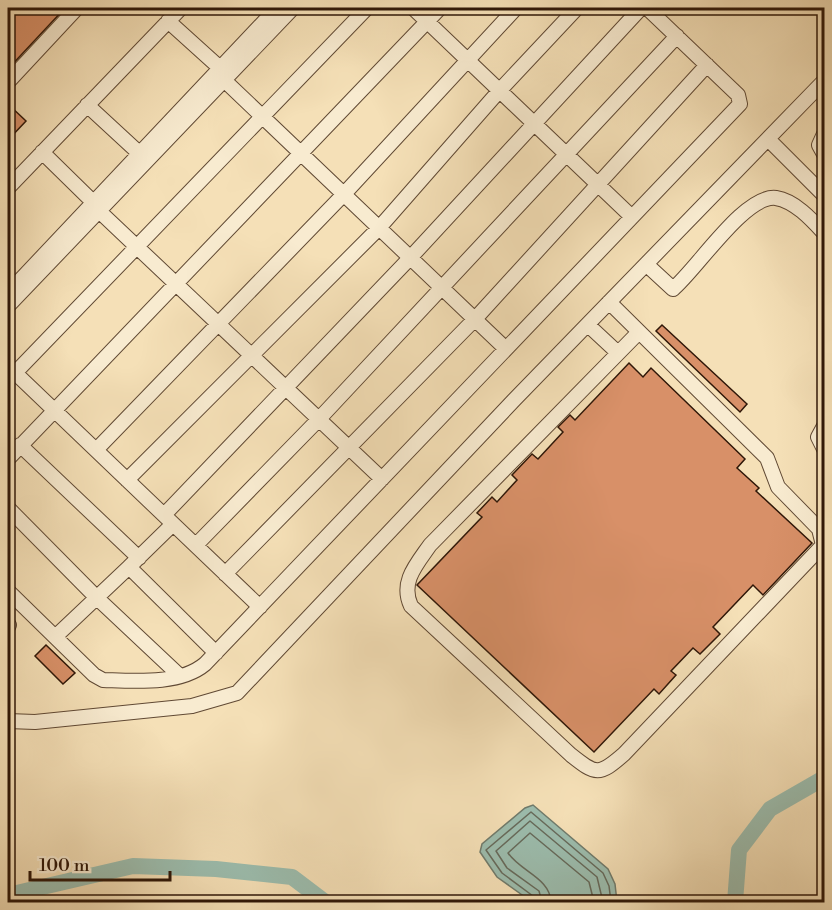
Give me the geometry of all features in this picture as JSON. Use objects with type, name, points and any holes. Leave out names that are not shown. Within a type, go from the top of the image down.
[{"type":"lane","points":[[8,82],[77,8]]},
{"type":"lane","points":[[8,188],[181,8]]},
{"type":"lane","points":[[8,306],[96,207],[222,74],[277,8]]},
{"type":"lane","points":[[8,293],[96,207],[139,153],[293,8]]},
{"type":"lane","points":[[260,607],[11,370],[138,247],[367,8]]},
{"type":"lane","points":[[412,8],[632,217]]},
{"type":"lane","points":[[8,459],[53,409],[440,8]]},
{"type":"lane","points":[[96,450],[344,194],[516,8]]},
{"type":"lane","points":[[127,480],[379,228],[500,90],[577,8]]},
{"type":"lane","points":[[55,637],[134,562],[168,519],[285,387],[410,258],[641,8]]},
{"type":"lane","points":[[8,591],[94,675],[104,680],[180,676],[198,670],[740,104],[738,95],[647,8]]},
{"type":"lane","points":[[168,21],[301,153],[506,349]]},
{"type":"lane","points":[[196,545],[442,289],[676,36]]},
{"type":"lane","points":[[225,574],[475,319],[707,65]]},
{"type":"lane","points":[[8,721],[35,722],[192,706],[237,693],[609,302],[825,81]]},
{"type":"lane","points":[[87,105],[139,153]]},
{"type":"lane","points":[[825,134],[819,145],[825,154]]},
{"type":"lane","points":[[769,140],[825,195]]},
{"type":"lane","points":[[42,152],[96,207],[382,479]]},
{"type":"lane","points":[[647,265],[673,288],[748,207],[769,198],[778,199],[800,210],[825,233]]},
{"type":"lane","points":[[609,302],[767,458],[777,487],[819,529],[823,545],[624,754],[611,766],[596,771],[590,770],[570,755],[411,606],[406,594],[407,581],[430,545],[639,332]]},
{"type":"lane","points":[[588,325],[618,352]]},
{"type":"lane","points":[[825,426],[818,437],[825,449]]},
{"type":"lane","points":[[20,445],[134,562],[216,653]]},
{"type":"lane","points":[[8,508],[97,598],[180,676]]},
{"type":"water","points":[[533,805],[608,869],[615,884],[617,902],[532,902],[497,877],[480,852],[482,844],[525,808]]},
{"type":"building","points":[[8,8],[65,8],[8,69]]},
{"type":"building","points":[[8,104],[26,121],[8,140]]},
{"type":"building","points":[[662,325],[747,404],[740,412],[656,331]]},
{"type":"building","points":[[629,363],[643,377],[651,368],[745,459],[737,468],[759,488],[756,491],[812,543],[763,595],[753,585],[713,627],[720,634],[700,654],[693,648],[671,671],[676,675],[659,694],[654,689],[594,752],[417,585],[482,517],[477,513],[492,497],[497,502],[517,480],[512,475],[532,454],[538,459],[563,432],[558,427],[570,415],[575,420]]},
{"type":"building","points":[[46,645],[75,673],[63,684],[35,656]]},
{"type":"waterway","points":[[735,902],[739,850],[770,809],[824,778]]},
{"type":"waterway","points":[[8,895],[133,866],[216,869],[292,877],[325,902]]}]
